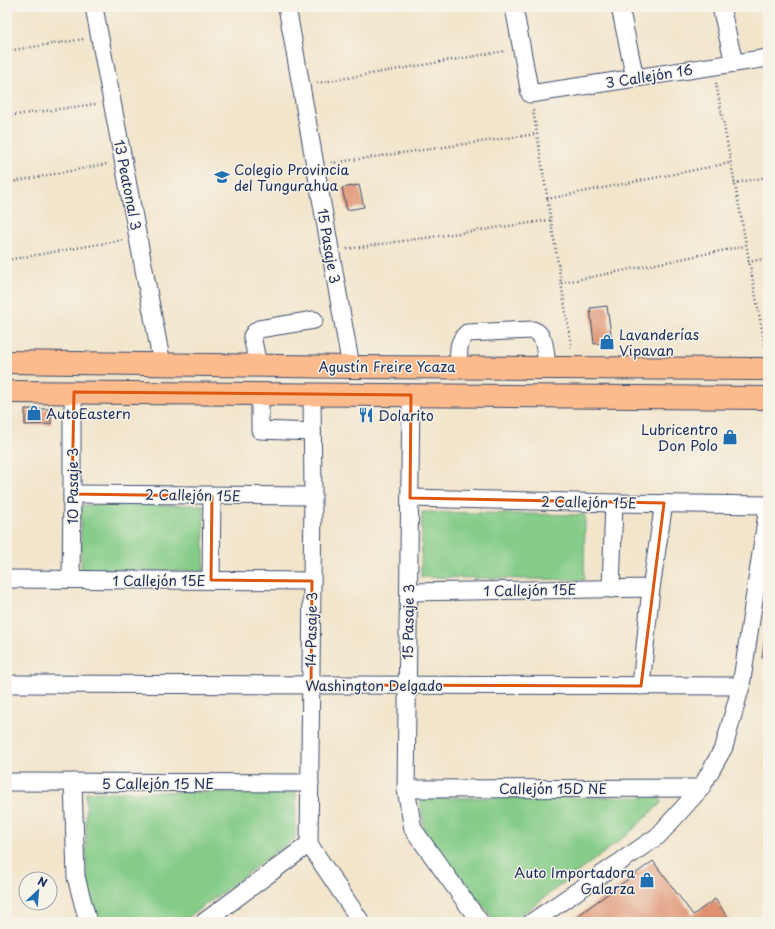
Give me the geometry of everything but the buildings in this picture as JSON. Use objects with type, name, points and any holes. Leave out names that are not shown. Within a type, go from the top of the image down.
[{"type":"main road","name":"Agustín Freire Ycaza","points":[[7,362],[351,367],[575,367],[767,362]]},
{"type":"main road","name":"Agustín Freire Ycaza","points":[[7,392],[768,398]]},
{"type":"street","name":"13 Peatonal 3","points":[[94,7],[162,364]]},
{"type":"street","name":"15 Pasaje 3","points":[[287,7],[351,367]]},
{"type":"street","points":[[514,7],[530,94]]},
{"type":"street","points":[[620,7],[635,78]]},
{"type":"street","points":[[721,7],[734,63]]},
{"type":"street","name":"3 Callejón 16","points":[[530,94],[768,58]]},
{"type":"street","points":[[258,365],[252,336],[255,332],[259,329],[314,320]]},
{"type":"street","points":[[459,366],[459,345],[461,339],[467,333],[533,330],[540,333],[543,338],[547,367]]},
{"type":"street","name":"10 Pasaje 3","points":[[71,579],[72,421],[74,392]]},
{"type":"street","points":[[260,394],[260,430],[312,432]]},
{"type":"street","name":"14 Pasaje 3","points":[[309,844],[313,496],[312,395]]},
{"type":"street","name":"15 Pasaje 3","points":[[412,395],[406,789],[413,829],[480,922]]},
{"type":"street","name":"2 Callejón 15E","points":[[72,494],[313,496]]},
{"type":"street","points":[[212,496],[212,580]]},
{"type":"street","name":"2 Callejón 15E","points":[[410,498],[768,506]]},
{"type":"street","points":[[611,589],[614,503]]},
{"type":"street","points":[[641,686],[652,588],[664,503]]},
{"type":"street","points":[[532,922],[658,836],[701,788],[724,747],[741,686],[768,506]]},
{"type":"street","name":"1 Callejón 15E","points":[[7,579],[312,581]]},
{"type":"street","name":"1 Callejón 15E","points":[[409,592],[652,588]]},
{"type":"street","name":"Washington Delgado","points":[[7,684],[741,686]]},
{"type":"street","name":"5 Callejón 15 NE","points":[[7,782],[310,783]]},
{"type":"street","points":[[73,782],[76,877],[88,922]]},
{"type":"street","name":"Callejón 15D NE","points":[[406,789],[701,788]]},
{"type":"street","points":[[204,922],[224,916],[309,844],[361,922]]},
{"type":"path","points":[[7,51],[99,36]]},
{"type":"path","points":[[300,86],[522,48]]},
{"type":"path","points":[[713,66],[767,362]]},
{"type":"path","points":[[530,94],[575,367]]},
{"type":"path","points":[[7,116],[112,102]]},
{"type":"path","points":[[314,165],[536,134]]},
{"type":"path","points":[[7,183],[124,161]]},
{"type":"path","points":[[547,199],[730,164]]},
{"type":"path","points":[[734,183],[768,177]]},
{"type":"path","points":[[330,252],[551,220]]},
{"type":"path","points":[[7,260],[138,237]]},
{"type":"path","points":[[561,283],[746,246]]},
{"type":"path","points":[[748,262],[768,258]]},
{"type":"highlighted area","points":[[74,392],[411,395],[410,498],[664,503],[641,686],[311,685],[312,581],[211,580],[212,496],[72,494]]},
{"type":"green space","points":[[81,505],[204,505],[204,571],[81,570]]},
{"type":"green space","points":[[422,512],[585,515],[584,580],[421,577]]},
{"type":"green space","points":[[86,792],[296,792],[295,838],[182,922],[97,922],[88,886],[86,850]]},
{"type":"green space","points":[[658,797],[662,802],[628,834],[512,922],[496,922],[424,831],[420,798]]},
{"type":"place","name":"Colegio Provincia del Tungurahua","points":[[222,177]]},
{"type":"place","name":"Lavanderías Vipavan","points":[[607,342]]},
{"type":"place","name":"AutoEastern","points":[[34,413]]},
{"type":"place","name":"Dolarito","points":[[366,415]]},
{"type":"place","name":"Lubricentro Don Polo","points":[[730,437]]},
{"type":"place","name":"Auto Importadora Galarza","points":[[647,880]]}]
